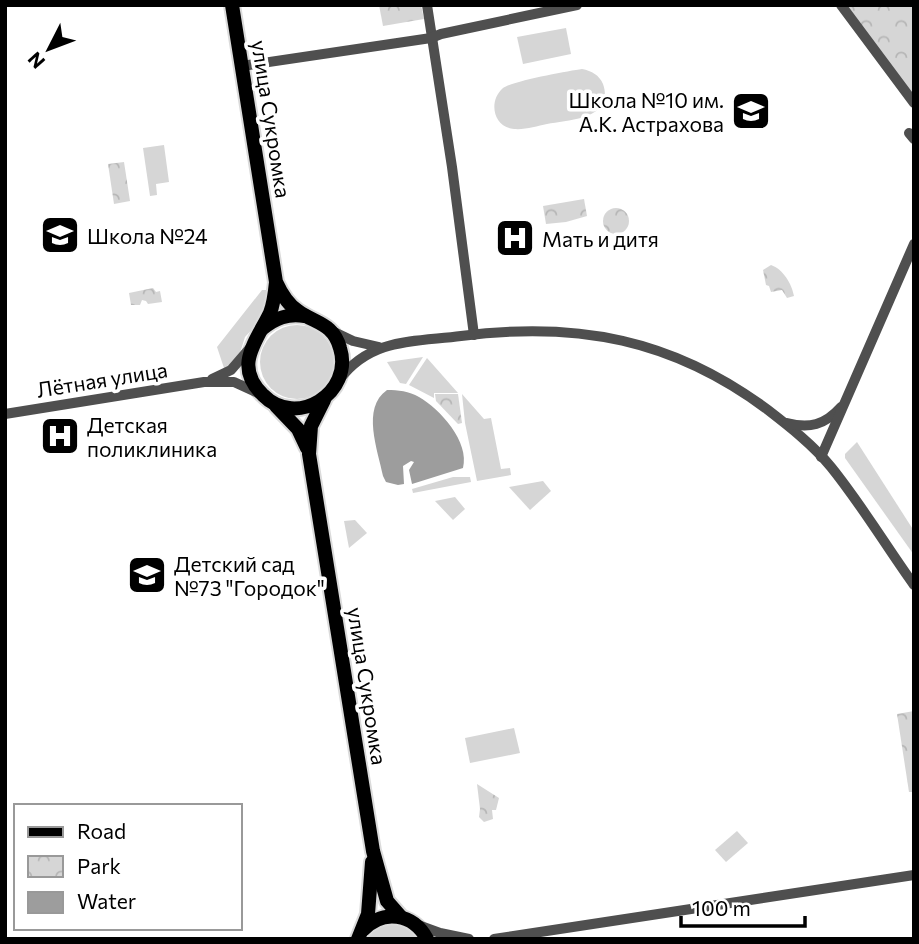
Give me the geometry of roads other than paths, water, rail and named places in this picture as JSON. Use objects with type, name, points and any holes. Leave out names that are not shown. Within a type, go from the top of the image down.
[{"type":"main road","name":"улица Сукромка","points":[[232,5],[276,282]]},
{"type":"main road","points":[[276,282],[291,306],[330,329],[343,360],[339,381],[324,399],[302,408],[292,409],[268,399],[250,374],[249,363],[254,340],[270,313],[276,282]]},
{"type":"main road","points":[[254,340],[264,327],[278,318],[299,315],[310,317]]},
{"type":"main road","name":"улица Сукромка","points":[[268,399],[298,429],[309,454]]},
{"type":"main road","name":"улица Сукромка","points":[[324,399],[311,426],[309,454],[373,851],[387,901],[427,939]]},
{"type":"main road","points":[[359,937],[368,914],[373,851]]},
{"type":"main road","points":[[359,937],[380,918],[408,920]]},
{"type":"street","points":[[427,5],[474,334]]},
{"type":"street","points":[[242,66],[431,38],[577,5]]},
{"type":"street","points":[[841,5],[914,103]]},
{"type":"street","points":[[821,457],[914,244]]},
{"type":"street","points":[[330,329],[353,341],[379,347],[474,334],[577,332],[650,347],[679,358],[730,383],[784,422],[821,457],[914,585]]},
{"type":"street","points":[[204,382],[231,370],[254,340]]},
{"type":"street","points":[[339,381],[354,362],[379,347]]},
{"type":"street","points":[[204,382],[234,382],[268,399]]},
{"type":"street","name":"Лётная улица","points":[[5,414],[204,382]]},
{"type":"street","points":[[784,422],[816,425],[832,416],[846,399]]},
{"type":"street","points":[[495,939],[914,875]]},
{"type":"street","points":[[408,920],[440,933],[469,939]]},
{"type":"water","points":[[387,390],[415,395],[444,418],[458,437],[464,458],[463,468],[412,484],[409,470],[414,462],[411,461],[403,466],[404,484],[386,482],[375,442],[373,418],[379,398]]},
{"type":"place","name":"Школа №10 им. А.К. Астрахова","points":[[751,111]]},
{"type":"place","name":"Школа №24","points":[[60,235]]},
{"type":"place","name":"Мать и дитя","points":[[515,238]]},
{"type":"place","name":"Детская поликлиника","points":[[60,436]]},
{"type":"place","name":"Детский сад №73 \"Городок\"","points":[[147,575]]}]
